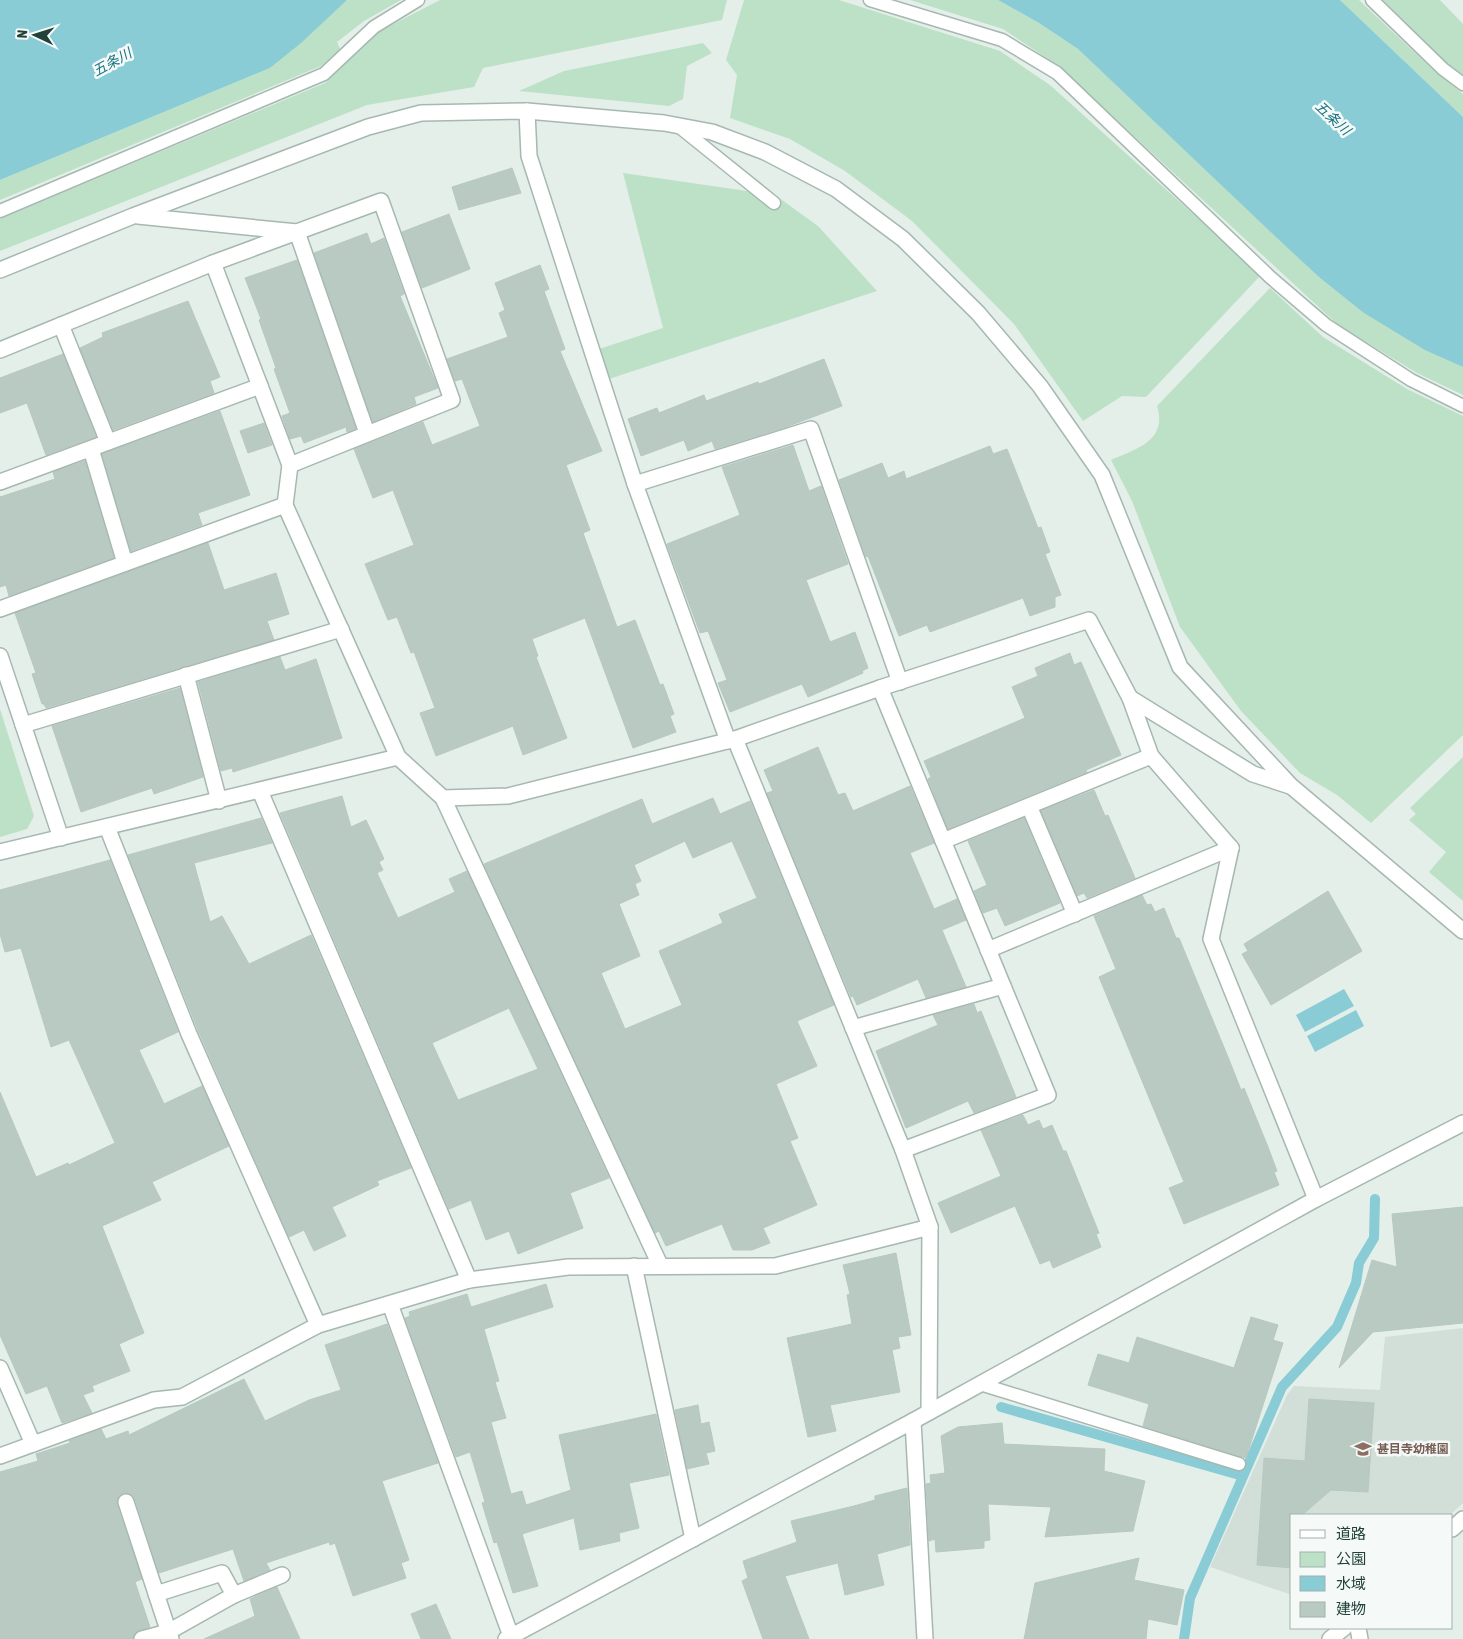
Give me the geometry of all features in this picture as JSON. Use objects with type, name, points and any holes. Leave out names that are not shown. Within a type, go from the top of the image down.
[{"type":"street","points":[[527,111],[529,156],[635,484],[732,740],[903,1150],[930,1227],[929,1412]]},
{"type":"street","points":[[0,270],[133,216],[386,122],[422,113],[527,111],[677,126],[712,132],[764,152],[836,189],[903,239],[978,313],[1040,386],[1102,475],[1180,667],[1291,786],[1463,930]]},
{"type":"street","points":[[0,350],[214,263],[381,201],[452,400],[290,465]]},
{"type":"street","points":[[133,216],[297,232]]},
{"type":"street","points":[[297,232],[367,434]]},
{"type":"street","points":[[214,263],[290,465],[285,505],[398,757],[442,798],[660,1265]]},
{"type":"street","points":[[61,325],[108,442]]},
{"type":"street","points":[[0,482],[260,386]]},
{"type":"street","points":[[635,484],[811,430],[900,682]]},
{"type":"street","points":[[91,449],[125,563]]},
{"type":"street","points":[[0,609],[285,505]]},
{"type":"street","points":[[442,798],[508,796],[732,740],[880,688],[1089,620],[1130,698],[1151,756],[1231,848]]},
{"type":"street","points":[[23,725],[341,629]]},
{"type":"street","points":[[0,656],[61,838]]},
{"type":"street","points":[[186,676],[218,801]]},
{"type":"street","points":[[880,688],[1048,1095],[903,1150]]},
{"type":"street","points":[[1130,698],[1253,774],[1291,786]]},
{"type":"street","points":[[943,841],[1151,756]]},
{"type":"street","points":[[0,852],[398,757]]},
{"type":"street","points":[[260,791],[469,1280]]},
{"type":"street","points":[[1029,806],[1074,914]]},
{"type":"street","points":[[107,827],[188,1034],[318,1325]]},
{"type":"street","points":[[988,950],[1231,848]]},
{"type":"street","points":[[1231,848],[1211,939],[1316,1200]]},
{"type":"street","points":[[853,1028],[1003,986]]},
{"type":"street","points":[[390,1304],[510,1638],[913,1421],[1316,1200],[1463,1123]]},
{"type":"street","points":[[0,1456],[154,1400],[182,1397],[318,1325],[469,1280],[568,1267],[660,1265],[712,1268],[775,1266],[930,1227]]},
{"type":"street","points":[[634,1266],[693,1539]]},
{"type":"street","points":[[0,1368],[33,1444]]},
{"type":"street","points":[[913,1421],[925,1639]]},
{"type":"street","points":[[126,1502],[169,1635]]},
{"type":"street","points":[[1453,1528],[1463,1519]]},
{"type":"street","points":[[156,1594],[222,1572],[234,1595]]},
{"type":"street","points":[[142,1639],[169,1635],[234,1595],[282,1575]]},
{"type":"street","points":[[1330,1639],[1343,1629]]},
{"type":"lane","points":[[0,211],[324,74],[374,27],[418,0]]},
{"type":"lane","points":[[870,0],[1002,40],[1057,73],[1270,276],[1326,325],[1411,380],[1463,406]]},
{"type":"lane","points":[[1372,0],[1443,69],[1463,84]]},
{"type":"lane","points":[[677,126],[774,203]]},
{"type":"lane","points":[[980,1384],[1239,1464]]},
{"type":"shaded area","name":"甚目寺幼稚園","points":[[1463,1328],[1463,1503],[1451,1514],[1290,1514],[1290,1594],[1210,1567],[1287,1395],[1294,1386],[1380,1390],[1385,1337]]},
{"type":"green space","points":[[347,0],[401,0],[364,21],[337,42],[340,49],[321,66],[0,200],[0,180],[270,68]]},
{"type":"green space","points":[[440,0],[727,0],[722,20],[483,68],[474,87],[367,105],[0,251],[0,219],[325,83],[380,31]]},
{"type":"green space","points":[[744,0],[839,0],[1000,51],[1050,85],[1261,275],[1146,397],[1122,396],[1083,421],[1014,324],[912,221],[845,171],[790,139],[730,118],[737,75],[726,60]]},
{"type":"green space","points":[[910,0],[998,0],[1039,23],[1078,49],[1320,278],[1354,304],[1389,327],[1463,367],[1463,395],[1417,373],[1338,325],[1057,65],[1003,29]]},
{"type":"green space","points":[[1340,0],[1359,0],[1432,69],[1463,94],[1463,117]]},
{"type":"green space","points":[[1381,0],[1440,0],[1463,24],[1463,76],[1445,62]]},
{"type":"green space","points":[[703,43],[712,53],[687,66],[683,99],[669,106],[519,91],[564,71]]},
{"type":"green space","points":[[623,173],[775,195],[818,226],[877,291],[609,379],[599,349],[663,328]]},
{"type":"green space","points":[[1270,288],[1323,337],[1407,389],[1463,416],[1463,735],[1371,823],[1337,795],[1300,773],[1241,711],[1180,627],[1132,501],[1111,460],[1148,442],[1154,436],[1158,428],[1159,418],[1157,406]]},
{"type":"green space","points":[[0,709],[34,816],[27,829],[0,837]]},
{"type":"green space","points":[[1463,757],[1463,901],[1429,872],[1446,852],[1409,820],[1416,814],[1410,808]]},
{"type":"water","name":"五条川","points":[[0,0],[347,0],[301,43],[270,68],[0,180]]},
{"type":"water","name":"五条川","points":[[998,0],[1340,0],[1463,117],[1463,367],[1425,350],[1364,313],[1320,278],[1078,49],[1039,23]]},
{"type":"water","points":[[1344,989],[1354,1006],[1305,1032],[1296,1015]]},
{"type":"water","points":[[1356,1010],[1364,1026],[1315,1052],[1307,1036]]},
{"type":"building","points":[[512,168],[521,193],[459,210],[452,187]]},
{"type":"building","points":[[449,214],[470,269],[422,288],[402,232]]},
{"type":"building","points":[[367,233],[371,244],[384,238],[404,294],[400,296],[438,388],[414,397],[416,404],[373,422],[314,253]]},
{"type":"building","points":[[297,260],[356,429],[347,432],[346,427],[304,443],[301,436],[290,439],[282,416],[290,413],[274,369],[276,368],[259,320],[261,319],[245,278]]},
{"type":"building","points":[[540,265],[549,289],[544,291],[565,349],[560,351],[602,451],[566,465],[590,530],[583,533],[617,627],[635,620],[660,685],[663,684],[674,714],[670,716],[676,732],[633,748],[585,618],[532,639],[538,656],[536,657],[567,738],[523,755],[513,726],[436,756],[420,713],[435,708],[414,652],[411,653],[397,617],[388,620],[365,564],[414,545],[393,490],[373,498],[354,449],[423,422],[432,445],[480,426],[462,379],[455,381],[447,359],[508,337],[499,313],[505,310],[495,283]]},
{"type":"building","points":[[188,301],[220,377],[210,381],[214,393],[113,430],[80,348],[103,337],[102,333]]},
{"type":"building","points":[[63,354],[96,437],[46,455],[27,403],[0,413],[0,378]]},
{"type":"building","points":[[824,359],[842,406],[786,427],[715,449],[712,441],[688,451],[684,440],[641,456],[628,419],[657,408],[659,413],[704,395],[706,401],[758,382],[759,384]]},
{"type":"building","points":[[220,411],[250,495],[198,513],[202,525],[131,551],[102,454]]},
{"type":"building","points":[[264,423],[272,445],[248,453],[240,431]]},
{"type":"building","points":[[793,445],[809,491],[821,486],[848,564],[806,580],[830,642],[855,632],[868,668],[862,671],[863,673],[808,697],[802,684],[730,712],[718,683],[727,680],[708,631],[700,633],[667,544],[740,515],[722,467]]},
{"type":"building","points":[[990,446],[993,454],[1007,449],[1038,528],[1041,527],[1050,552],[1045,554],[1061,595],[1055,597],[1055,607],[1030,616],[1023,598],[930,632],[927,625],[899,636],[868,556],[866,557],[839,480],[882,463],[888,478],[904,471],[906,479]]},
{"type":"building","points":[[85,461],[114,558],[9,596],[6,585],[0,587],[0,497],[55,479],[53,472]]},
{"type":"building","points":[[208,543],[224,590],[276,573],[289,614],[267,621],[274,640],[46,708],[42,704],[32,674],[36,673],[15,613]]},
{"type":"building","points":[[1070,653],[1074,665],[1081,662],[1121,755],[1086,770],[1087,772],[948,829],[928,779],[931,777],[924,761],[1025,718],[1012,687],[1038,676],[1035,668]]},
{"type":"building","points":[[280,657],[285,670],[316,659],[342,738],[233,772],[232,768],[221,771],[198,682]]},
{"type":"building","points":[[180,688],[203,777],[154,794],[152,788],[81,812],[52,726]]},
{"type":"building","points":[[818,747],[838,795],[845,793],[853,811],[910,786],[934,843],[910,853],[934,909],[957,899],[966,920],[942,930],[966,987],[926,998],[918,979],[857,1005],[853,996],[851,997],[767,793],[773,791],[764,770]]},
{"type":"building","points":[[1094,790],[1105,816],[1108,815],[1135,878],[1087,898],[1084,893],[1077,896],[1041,811]]},
{"type":"building","points":[[342,796],[351,827],[366,820],[384,859],[379,862],[383,870],[377,873],[398,918],[455,892],[449,879],[467,871],[609,1178],[570,1193],[583,1228],[518,1254],[509,1231],[486,1240],[471,1200],[449,1209],[280,813]],"holes":[[[509,1008],[538,1069],[458,1100],[432,1043]]]},
{"type":"building","points":[[713,798],[720,814],[750,801],[834,1005],[797,1021],[817,1066],[776,1084],[798,1138],[790,1141],[817,1205],[763,1228],[770,1243],[752,1250],[733,1250],[722,1224],[666,1246],[659,1231],[655,1233],[484,864],[642,799],[652,824]],"holes":[[[685,841],[693,858],[732,841],[757,898],[719,914],[723,923],[659,951],[682,1005],[625,1029],[601,973],[640,956],[619,904],[639,895],[635,884],[641,881],[634,865]]]},
{"type":"building","points":[[261,818],[272,843],[194,863],[210,922],[222,916],[249,964],[311,935],[411,1168],[377,1181],[379,1185],[332,1207],[346,1236],[314,1251],[304,1230],[289,1237],[198,1030],[128,855]]},
{"type":"building","points":[[1024,818],[1060,903],[1005,926],[997,908],[983,913],[974,891],[987,885],[968,841]]},
{"type":"building","points":[[110,860],[178,1032],[139,1050],[164,1104],[202,1086],[229,1146],[152,1182],[161,1200],[102,1226],[144,1333],[119,1344],[130,1371],[92,1386],[94,1391],[83,1395],[92,1413],[62,1423],[47,1386],[26,1394],[0,1335],[0,1092],[36,1177],[68,1163],[69,1165],[115,1143],[69,1040],[51,1047],[21,948],[5,952],[0,934],[0,890]]},
{"type":"building","points":[[1328,891],[1362,951],[1271,1005],[1242,954],[1248,951],[1244,944]]},
{"type":"building","points":[[1142,895],[1147,905],[1151,904],[1155,912],[1164,908],[1176,938],[1179,938],[1241,1090],[1244,1088],[1268,1147],[1277,1171],[1274,1172],[1279,1185],[1184,1224],[1169,1188],[1184,1182],[1099,977],[1116,969],[1094,916]]},
{"type":"building","points":[[974,1004],[977,1013],[981,1011],[1016,1097],[974,1113],[968,1101],[906,1128],[876,1051],[938,1025],[933,1015]]},
{"type":"building","points":[[1023,1115],[1028,1125],[1039,1120],[1043,1129],[1052,1125],[1063,1151],[1066,1151],[1099,1233],[1096,1234],[1101,1247],[1053,1268],[1050,1260],[1040,1264],[1015,1206],[951,1233],[938,1203],[1001,1176],[981,1130]]},
{"type":"building","points":[[1463,1207],[1463,1323],[1373,1332],[1339,1368],[1372,1260],[1397,1267],[1392,1214]]},
{"type":"building","points":[[896,1253],[911,1335],[898,1337],[900,1348],[892,1350],[900,1392],[830,1405],[836,1431],[808,1437],[787,1338],[852,1324],[847,1295],[850,1294],[843,1265]]},
{"type":"building","points":[[546,1284],[553,1307],[484,1329],[499,1381],[495,1382],[506,1418],[491,1422],[511,1494],[522,1491],[526,1505],[571,1490],[559,1435],[656,1414],[669,1475],[629,1483],[639,1528],[619,1533],[620,1541],[580,1550],[574,1518],[522,1534],[538,1586],[513,1593],[497,1542],[494,1543],[482,1503],[485,1502],[470,1452],[456,1457],[405,1318],[410,1316],[409,1312],[467,1294],[471,1307]]},
{"type":"building","points":[[1251,1317],[1278,1325],[1273,1340],[1283,1343],[1246,1458],[1143,1426],[1149,1404],[1088,1385],[1098,1354],[1129,1363],[1137,1337],[1234,1368]]},
{"type":"building","points":[[387,1324],[438,1463],[382,1481],[409,1560],[401,1563],[406,1578],[353,1596],[335,1543],[330,1545],[329,1542],[266,1563],[270,1570],[244,1581],[233,1549],[159,1573],[135,1499],[132,1495],[124,1493],[119,1496],[117,1505],[142,1579],[135,1582],[150,1627],[136,1632],[133,1639],[0,1639],[0,1472],[38,1461],[36,1454],[70,1443],[69,1441],[101,1429],[106,1439],[128,1431],[129,1435],[244,1379],[265,1421],[309,1400],[341,1390],[325,1345]]},
{"type":"building","points":[[1309,1399],[1374,1403],[1368,1492],[1331,1490],[1303,1514],[1290,1514],[1290,1568],[1257,1565],[1264,1458],[1305,1461]]},
{"type":"building","points":[[698,1405],[701,1424],[709,1422],[715,1451],[706,1453],[709,1464],[687,1469],[675,1410]]},
{"type":"building","points":[[1002,1423],[1004,1444],[1105,1449],[1104,1471],[1145,1481],[1133,1531],[1045,1537],[1051,1507],[988,1504],[990,1540],[984,1541],[984,1548],[936,1552],[935,1539],[929,1541],[926,1484],[931,1483],[930,1475],[945,1473],[941,1436],[958,1427]]},
{"type":"building","points":[[907,1488],[910,1545],[877,1554],[884,1585],[845,1595],[838,1563],[785,1576],[809,1639],[763,1639],[742,1581],[748,1578],[743,1561],[797,1542],[791,1521],[854,1506],[875,1500],[875,1496]]},
{"type":"building","points":[[1139,1558],[1134,1580],[1184,1590],[1177,1625],[1148,1619],[1146,1639],[1024,1639],[1035,1583]]},
{"type":"building","points":[[277,1587],[300,1639],[204,1639],[255,1616],[250,1599]]},
{"type":"building","points":[[436,1604],[451,1639],[421,1639],[411,1614]]},
{"type":"waterway","points":[[1184,1639],[1190,1598],[1282,1387],[1337,1327],[1356,1283],[1359,1263],[1374,1238],[1375,1199]]},
{"type":"waterway","points":[[1001,1407],[1243,1476]]},
{"type":"place","name":"甚目寺幼稚園","points":[[1363,1449]]}]
